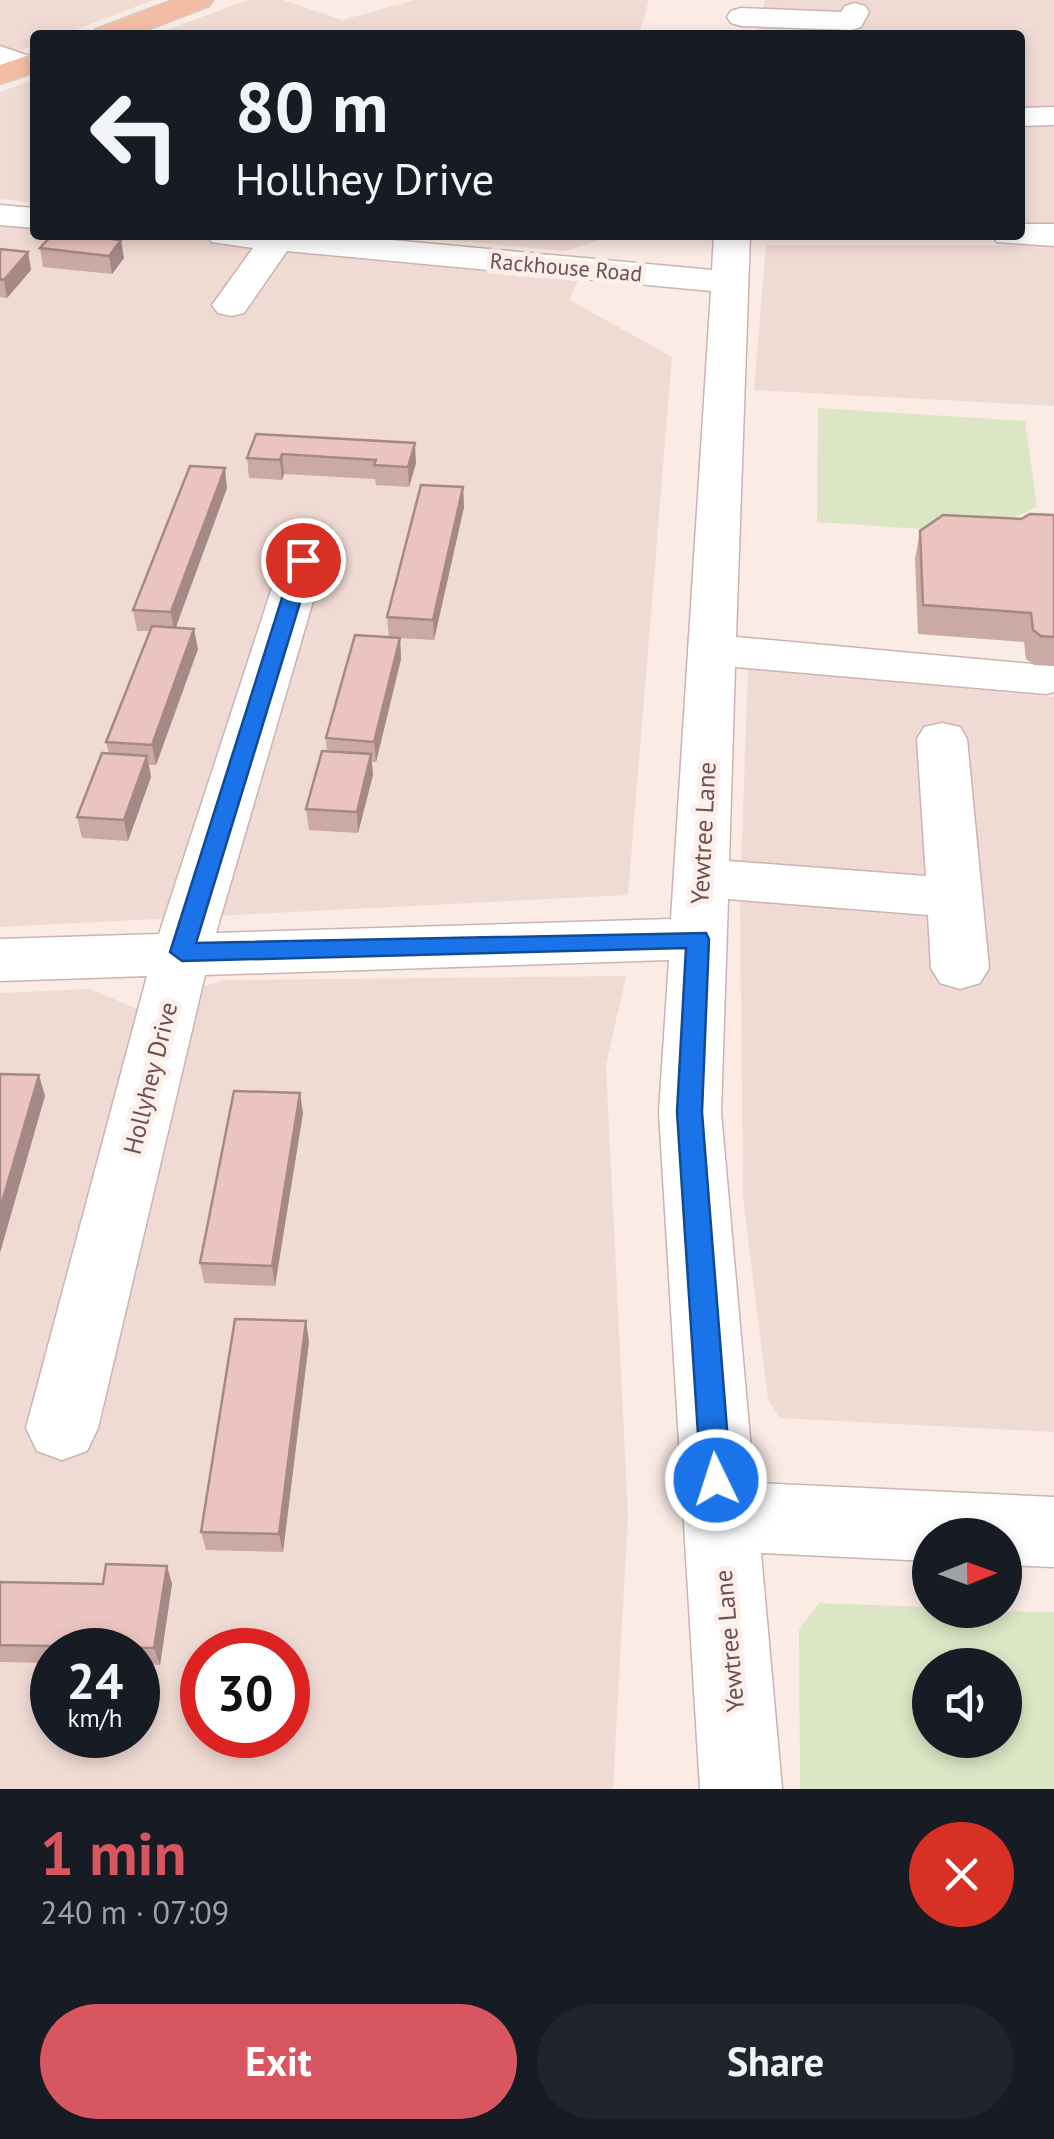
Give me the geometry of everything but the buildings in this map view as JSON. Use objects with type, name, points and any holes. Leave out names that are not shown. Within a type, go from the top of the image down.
[{"type":"main road","points":[[119,30],[199,0]]},
{"type":"street","points":[[742,17],[851,21],[855,12]]},
{"type":"street","points":[[1025,116],[1054,116]]},
{"type":"street","points":[[0,215],[30,218]]},
{"type":"street","points":[[1025,235],[1054,235]]},
{"type":"street","points":[[231,304],[278,240]]},
{"type":"street","name":"Rackhouse Road","points":[[341,240],[730,259]]},
{"type":"street","name":"Yewtree Lane","points":[[730,259],[690,1112],[741,1789]]},
{"type":"street","name":"Hollyhey Drive","points":[[62,1428],[182,952],[303,560]]},
{"type":"street","points":[[712,650],[1046,679]]},
{"type":"street","points":[[942,739],[960,968]]},
{"type":"street","points":[[701,878],[954,898]]},
{"type":"street","points":[[0,960],[698,939]]},
{"type":"street","points":[[718,1516],[1054,1532]]},
{"type":"shaded area","points":[[0,0],[153,0],[75,30],[30,30],[30,47],[0,58]]},
{"type":"shaded area","points":[[248,0],[283,0],[342,20],[415,0],[649,0],[640,30],[167,30]]},
{"type":"shaded area","points":[[765,0],[1054,0],[1054,225],[1025,224],[1025,30],[757,30]]},
{"type":"shaded area","points":[[30,81],[30,202],[0,199],[0,92]]},
{"type":"shaded area","points":[[0,219],[30,222],[30,240],[211,240],[579,277],[570,300],[672,357],[628,895],[0,927]]},
{"type":"shaded area","points":[[446,240],[598,240],[566,251]]},
{"type":"shaded area","points":[[766,245],[1054,245],[1054,406],[754,390]]},
{"type":"shaded area","points":[[748,668],[1054,697],[1054,1432],[780,1418],[768,1400],[743,1198],[740,894]]},
{"type":"shaded area","points":[[626,976],[606,1065],[628,1515],[613,1789],[0,1789],[0,993],[90,989],[135,1008],[224,980]]},
{"type":"green space","points":[[818,408],[1025,421],[1037,507],[981,533],[817,522]]},
{"type":"green space","points":[[819,1603],[912,1606],[912,1628],[1022,1628],[1022,1611],[1054,1612],[1054,1789],[800,1789],[799,1630]]},
{"type":"route","points":[[303,560],[182,952],[698,939],[690,1112],[716,1480]]}]
